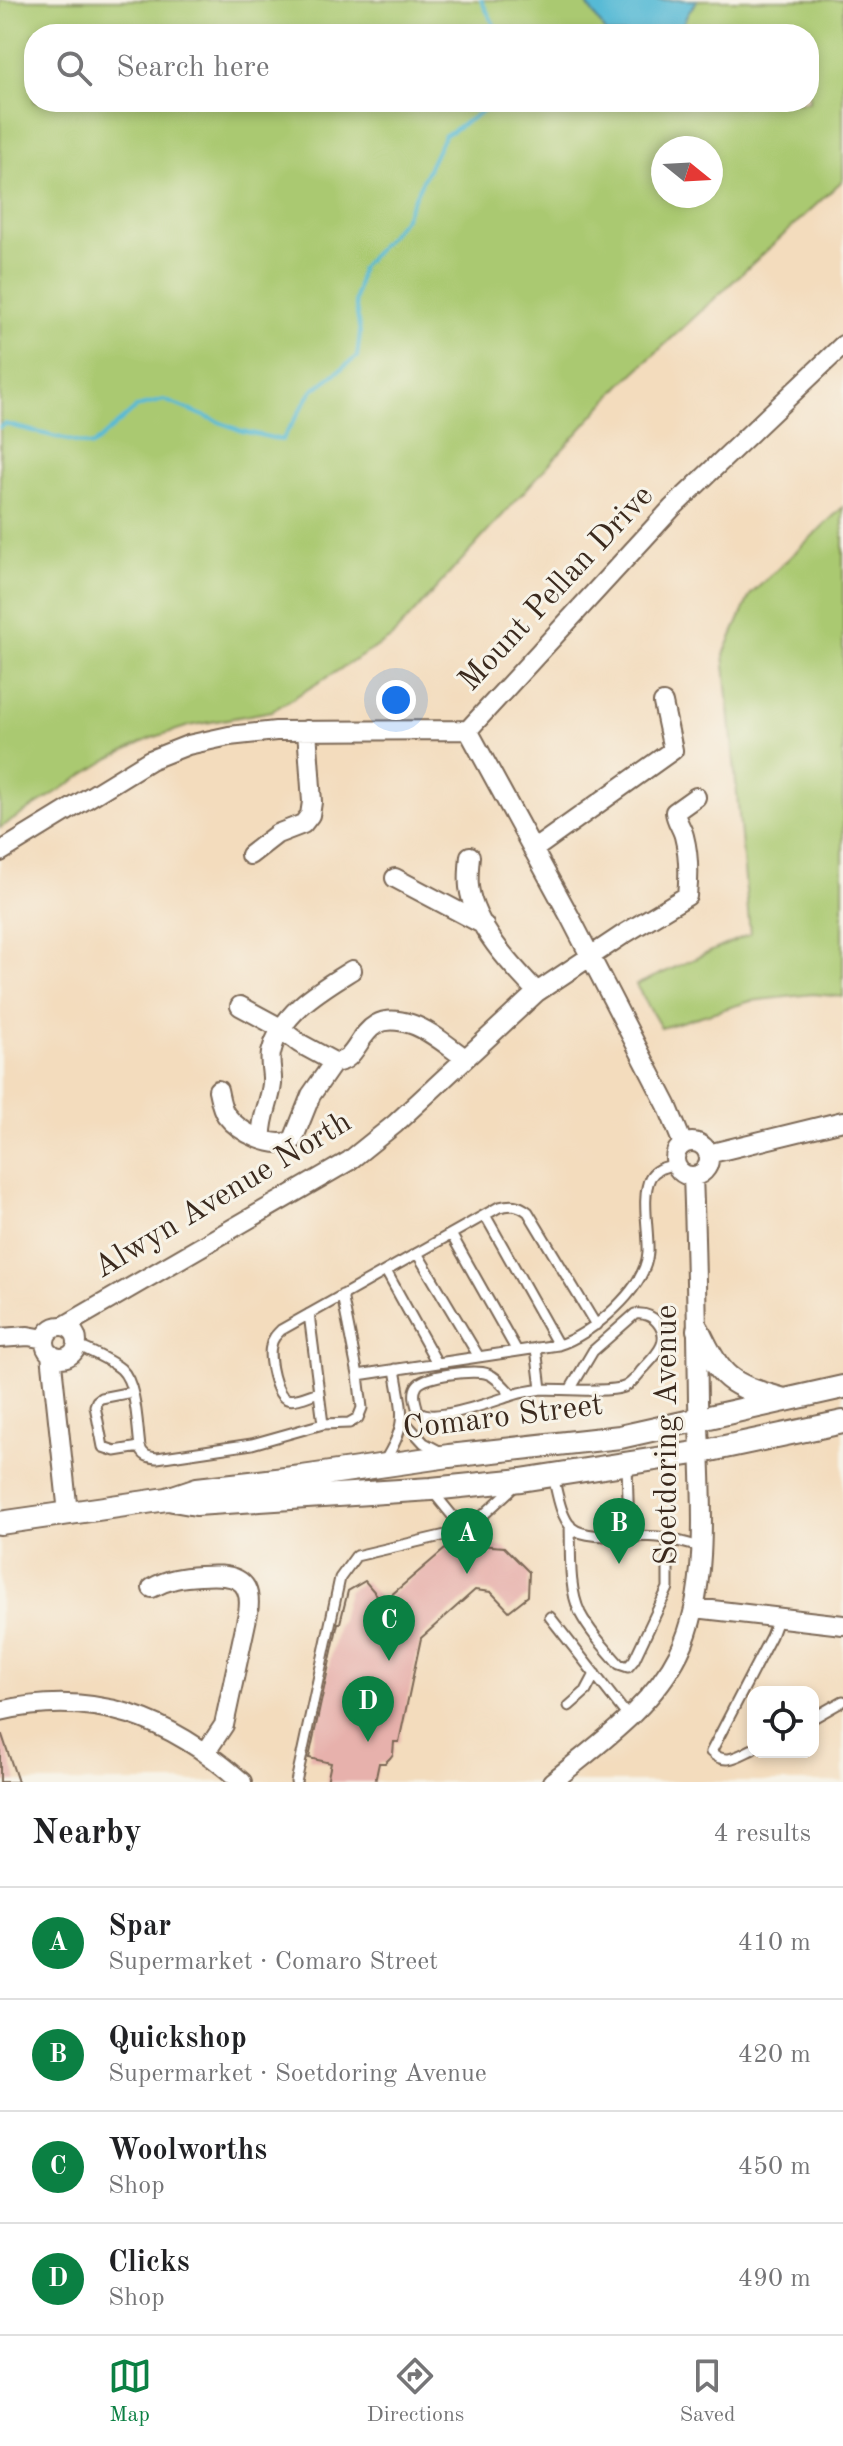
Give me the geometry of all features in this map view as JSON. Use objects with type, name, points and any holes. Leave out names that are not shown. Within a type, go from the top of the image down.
[{"type":"street","name":"Mount Pellan Drive","points":[[0,852],[117,780],[188,745],[229,736],[307,730],[468,730],[672,508],[843,345]]},
{"type":"street","points":[[533,850],[673,750],[663,703]]},
{"type":"street","points":[[250,855],[277,834],[303,824],[310,815],[307,730]]},
{"type":"street","points":[[468,730],[667,1105],[683,1144]]},
{"type":"street","name":"Alwyn Avenue North","points":[[64,1326],[349,1161],[395,1124],[537,992],[588,954],[687,896],[684,833],[674,816],[696,797]]},
{"type":"street","points":[[470,856],[470,888],[477,911],[507,961],[537,992]]},
{"type":"street","points":[[395,878],[485,925]]},
{"type":"street","points":[[262,1139],[263,1119],[272,1082],[270,1056],[281,1029],[295,1011],[352,970]]},
{"type":"street","points":[[240,1006],[338,1063],[346,1060],[375,1025],[392,1020],[422,1029],[465,1058]]},
{"type":"street","points":[[218,1090],[224,1113],[236,1125],[274,1144],[285,1144],[293,1140],[311,1095],[334,1062]]},
{"type":"street","points":[[708,1154],[843,1121]]},
{"type":"street","points":[[698,1143],[708,1154],[706,1168],[693,1176],[686,1175],[676,1164],[675,1157],[683,1144],[698,1143]]},
{"type":"street","name":"Soetdoring Avenue","points":[[552,1782],[629,1718],[660,1682],[678,1654],[695,1608],[700,1547],[701,1452],[693,1176]]},
{"type":"street","points":[[0,1338],[28,1336],[48,1347],[58,1358],[67,1357],[73,1352],[77,1345],[76,1337],[64,1326],[56,1327],[49,1332],[48,1347],[68,1513]]},
{"type":"street","points":[[698,1330],[713,1360],[729,1379],[749,1390],[781,1399]]},
{"type":"street","name":"Comaro Street","points":[[0,1523],[167,1499],[197,1489],[620,1437],[843,1387]]},
{"type":"street","name":"Comaro Street","points":[[167,1499],[196,1504],[521,1480],[701,1452],[843,1422]]},
{"type":"street","points":[[152,1588],[177,1578],[224,1575],[241,1582],[248,1595],[248,1613],[224,1725],[206,1752]]},
{"type":"street","points":[[695,1608],[843,1625]]},
{"type":"street","points":[[0,1711],[47,1703],[110,1708],[150,1720],[186,1738],[242,1782]]},
{"type":"lane","points":[[358,1375],[572,1341],[596,1325],[635,1286],[648,1255],[646,1190],[650,1178],[660,1168],[676,1164]]},
{"type":"lane","points":[[319,1392],[290,1400],[279,1393],[269,1357],[275,1337],[281,1330],[485,1215],[511,1204],[520,1205],[528,1212],[596,1325]]},
{"type":"lane","points":[[485,1215],[558,1345]]},
{"type":"lane","points":[[451,1234],[517,1351]]},
{"type":"lane","points":[[417,1253],[479,1357]]},
{"type":"lane","points":[[386,1271],[437,1363]]},
{"type":"lane","points":[[77,1345],[119,1367],[127,1375],[142,1454],[157,1458],[252,1444],[323,1424],[349,1423],[358,1418],[362,1408],[358,1375],[342,1295]]},
{"type":"lane","points":[[309,1314],[323,1424]]},
{"type":"lane","points":[[512,1395],[494,1377],[481,1372],[422,1380],[414,1393],[418,1411],[428,1416],[486,1405],[541,1389],[622,1388],[630,1384],[660,1351],[664,1342],[660,1325],[650,1316],[635,1314],[593,1351],[571,1388]]},
{"type":"lane","points":[[536,1348],[541,1389]]},
{"type":"lane","points":[[382,1465],[398,1438],[403,1420],[395,1369]]},
{"type":"lane","points":[[132,1392],[97,1401],[100,1441],[103,1447],[115,1451],[140,1447]]},
{"type":"lane","points":[[403,1420],[424,1443],[449,1456]]},
{"type":"lane","points":[[627,1464],[629,1535]]},
{"type":"lane","points":[[553,1476],[570,1525],[573,1585],[579,1611],[589,1629],[624,1666],[628,1667],[634,1660],[666,1594],[668,1539]]},
{"type":"lane","points":[[296,1782],[342,1573],[356,1556],[465,1530],[521,1480]]},
{"type":"lane","points":[[431,1489],[465,1530]]},
{"type":"lane","points":[[570,1525],[591,1535],[668,1539],[700,1547]]},
{"type":"lane","points":[[550,1617],[629,1718]]},
{"type":"lane","points":[[747,1752],[730,1760],[717,1758],[711,1752],[778,1617]]},
{"type":"lane","points":[[569,1706],[586,1691],[595,1674]]},
{"type":"lane","points":[[819,1715],[843,1701]]},
{"type":"green space","points":[[0,0],[843,0],[843,180],[621,385],[391,638],[272,711],[189,726],[149,739],[109,759],[0,828]]},
{"type":"green space","points":[[843,507],[843,997],[813,994],[751,1001],[661,1028],[636,985],[750,934],[724,654],[750,595]]},
{"type":"water","points":[[584,0],[697,0],[683,24],[600,24]]},
{"type":"building","points":[[452,1543],[504,1547],[529,1572],[528,1596],[509,1611],[491,1592],[475,1590],[421,1638],[399,1742],[394,1742],[390,1758],[385,1763],[379,1763],[375,1782],[327,1782],[331,1763],[309,1758],[338,1623],[348,1591],[365,1581],[383,1602]]},
{"type":"building","points":[[2,1735],[18,1782],[0,1782]]},
{"type":"waterway","points":[[481,0],[494,24]]},
{"type":"waterway","points":[[0,427],[5,424],[92,446],[137,407],[164,400],[242,431],[282,440],[312,391],[357,357],[360,333],[355,301],[361,268],[404,219],[444,136],[481,112]]},
{"type":"place","name":"Quickshop","points":[[619,1564]]},
{"type":"place","name":"Spar","points":[[467,1574]]},
{"type":"place","name":"Woolworths","points":[[389,1661]]},
{"type":"place","name":"Clicks","points":[[368,1742]]}]
